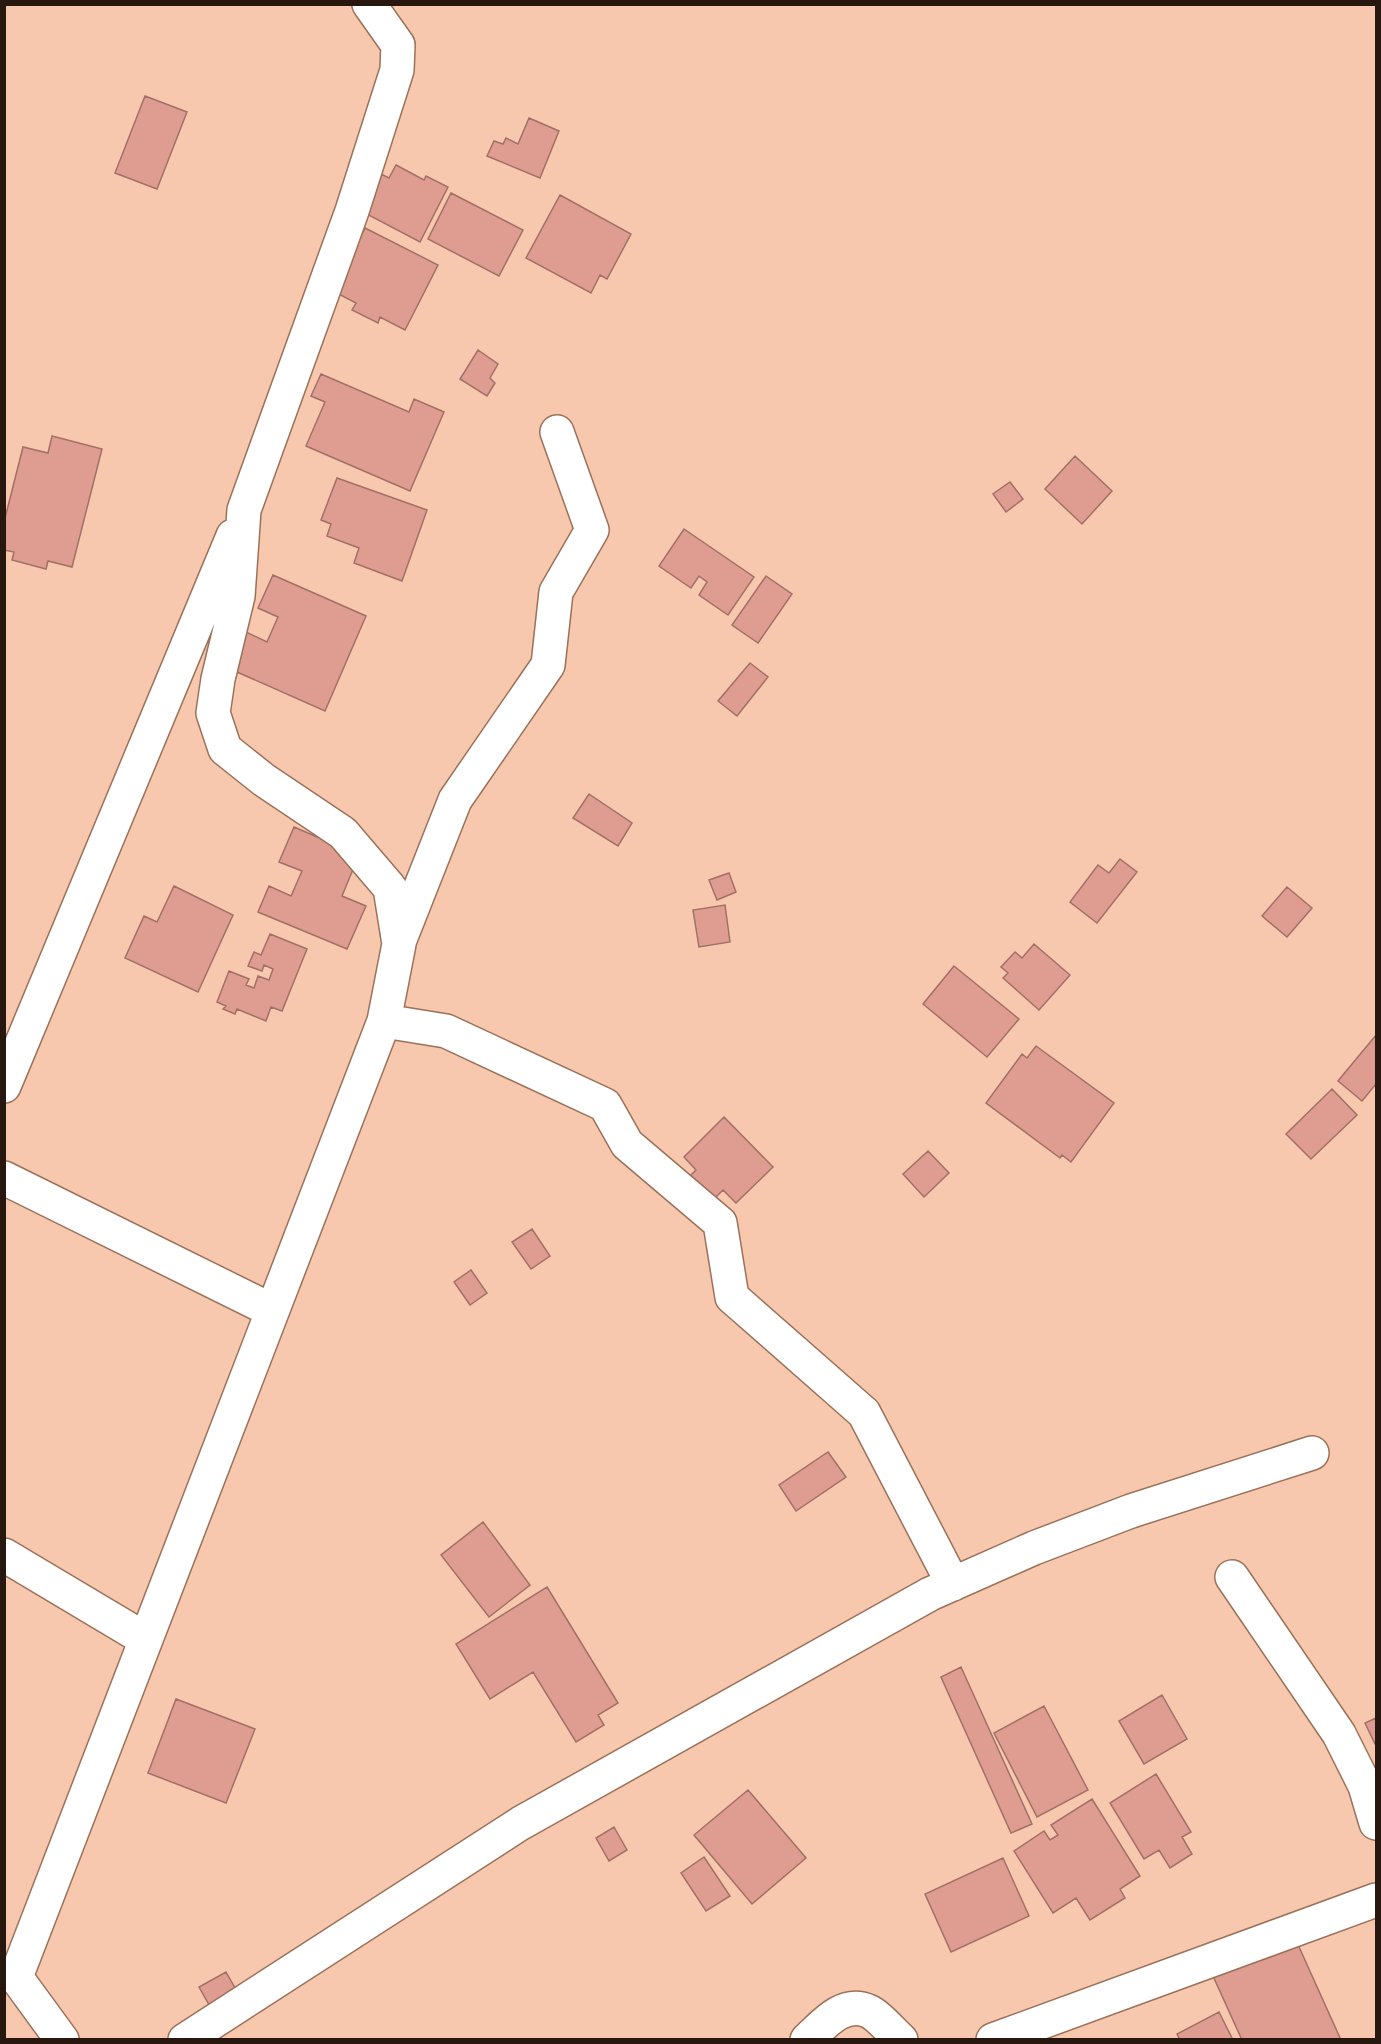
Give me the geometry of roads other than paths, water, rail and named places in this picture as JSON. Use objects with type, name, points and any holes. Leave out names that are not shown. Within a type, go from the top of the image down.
[{"type":"street","points":[[4,1086],[244,510],[352,211],[397,70],[398,45],[371,5]]},
{"type":"street","points":[[62,2040],[10,1968],[145,1639],[384,1021],[399,944],[455,800],[548,665],[556,592],[592,530],[557,432]]},
{"type":"street","points":[[244,510],[238,596],[218,679],[213,713],[225,749],[264,780],[343,833],[390,888],[399,944]]},
{"type":"street","points":[[384,1021],[446,1031],[605,1105],[627,1144],[720,1223],[732,1297],[864,1413],[953,1584]]},
{"type":"street","points":[[4,1178],[271,1310]]},
{"type":"street","points":[[185,2040],[521,1823],[930,1594],[1034,1548],[1131,1511],[1312,1453]]},
{"type":"street","points":[[4,1555],[145,1639]]},
{"type":"street","points":[[1232,1577],[1339,1734],[1365,1786],[1377,1823]]},
{"type":"street","points":[[993,2040],[1377,1900]]},
{"type":"street","points":[[807,2040],[834,2015],[853,2008],[869,2011],[901,2040]]}]
